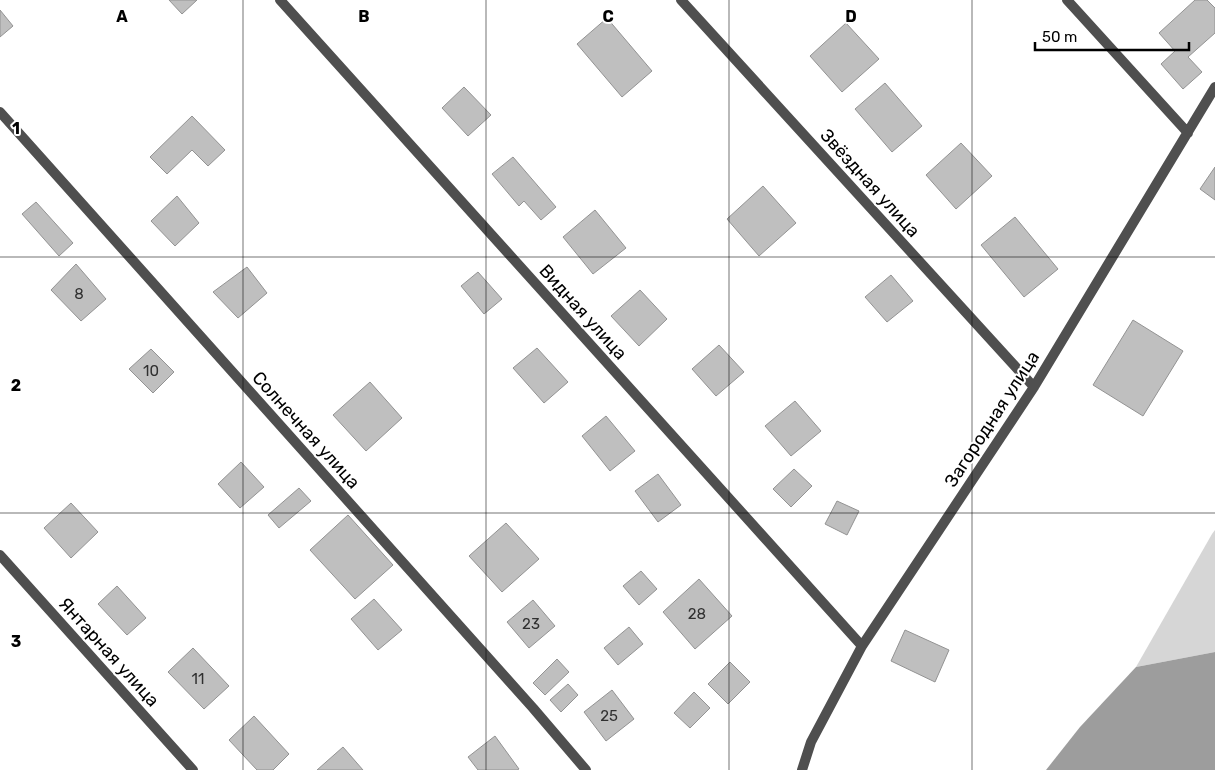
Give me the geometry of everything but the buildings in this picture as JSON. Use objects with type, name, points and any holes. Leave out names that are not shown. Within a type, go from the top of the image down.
[{"type":"street","name":"Видная улица","points":[[280,0],[862,646]]},
{"type":"street","name":"Звёздная улица","points":[[681,0],[1034,387]]},
{"type":"street","points":[[1068,0],[1188,133]]},
{"type":"street","name":"Загородная улица","points":[[802,770],[811,742],[862,646],[1034,387],[1215,87]]},
{"type":"street","name":"Солнечная улица","points":[[0,112],[533,708],[586,770]]},
{"type":"street","name":"Янтарная улица","points":[[0,555],[194,770]]},
{"type":"shaded area","points":[[1215,530],[1215,652],[1136,667],[1212,534]]},
{"type":"shaded area","points":[[1215,652],[1215,770],[1046,770],[1080,727],[1136,667]]}]
